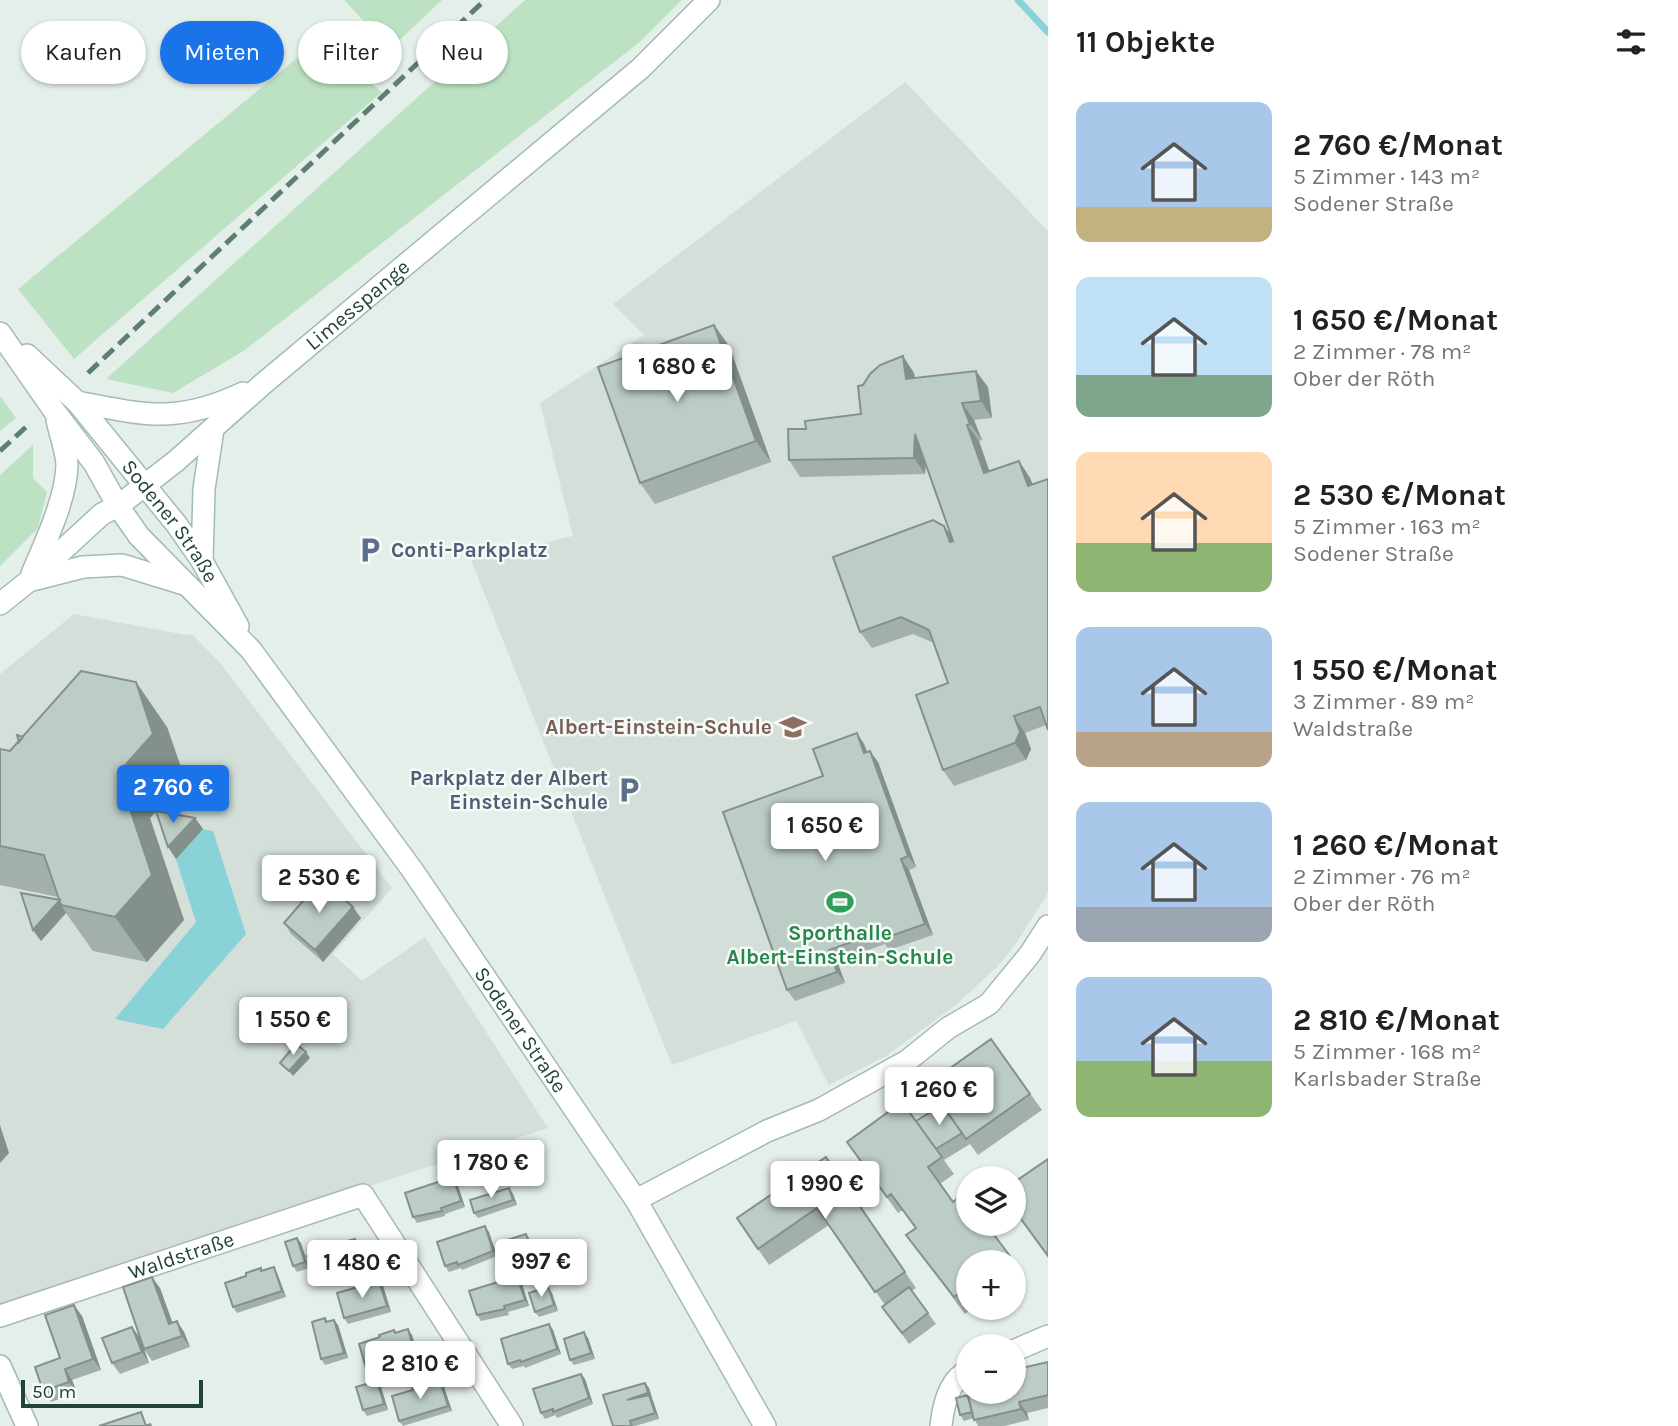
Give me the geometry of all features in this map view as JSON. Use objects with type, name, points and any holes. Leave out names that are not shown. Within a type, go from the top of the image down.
[{"type":"street","name":"Limesspange","points":[[0,604],[102,514],[118,506],[213,429],[264,383],[640,68],[709,0]]},
{"type":"street","name":"Sodener Straße","points":[[0,332],[77,402],[177,525],[202,561],[250,650]]},
{"type":"street","name":"Sodener Straße","points":[[0,332],[94,463],[118,506],[139,536],[250,650],[413,871],[636,1200],[765,1426]]},
{"type":"street","points":[[77,402],[146,415],[184,414],[220,404],[264,383]]},
{"type":"street","points":[[30,580],[54,520],[65,478],[67,462],[55,412]]},
{"type":"street","points":[[202,561],[205,479],[213,429]]},
{"type":"street","points":[[30,580],[83,567],[122,565],[190,586]]},
{"type":"street","points":[[636,1200],[767,1131],[819,1110],[907,1060],[948,1028],[989,1004],[1030,954],[1048,926]]},
{"type":"street","name":"Waldstraße","points":[[0,1315],[363,1195],[512,1426]]},
{"type":"street","points":[[1026,1345],[1048,1336]]},
{"type":"street","points":[[0,1366],[27,1426]]},
{"type":"street","points":[[941,1426],[944,1403],[956,1383]]},
{"type":"shaded area","name":"Albert-Einstein-Schule","points":[[905,82],[1048,231],[1048,893],[1015,945],[997,967],[957,1004],[886,1056],[829,1085],[796,1021],[672,1065],[471,560],[573,536],[540,403],[644,335],[613,304]]},
{"type":"shaded area","points":[[74,614],[192,634],[221,664],[392,888],[333,954],[362,981],[425,937],[548,1128],[0,1306],[0,674]]},
{"type":"green space","points":[[344,0],[442,0],[420,21],[416,21],[416,24],[402,38],[402,21],[364,21]]},
{"type":"green space","points":[[525,0],[682,0],[641,41],[245,350],[173,393],[106,379],[432,84],[508,84],[508,21],[502,21]]},
{"type":"green space","points":[[298,57],[298,84],[373,84],[382,92],[74,359],[18,289],[266,84],[284,84],[284,69]]},
{"type":"green space","points":[[0,396],[16,418],[0,431]]},
{"type":"green space","points":[[33,445],[33,478],[47,492],[38,528],[0,566],[0,475]]},
{"type":"water","points":[[164,822],[213,831],[246,934],[163,1029],[115,1019],[196,922]]},
{"type":"building","points":[[714,325],[756,441],[640,483],[598,367]]},
{"type":"building","points":[[903,356],[906,379],[976,371],[981,401],[962,403],[984,473],[1019,461],[1028,486],[1048,479],[1048,730],[1040,707],[1014,716],[1020,732],[1015,743],[943,770],[916,695],[948,683],[929,630],[901,617],[860,632],[833,557],[933,520],[944,526],[950,542],[953,541],[915,434],[914,458],[789,460],[788,429],[806,429],[805,421],[861,414],[858,386],[863,385],[880,365]]},
{"type":"building","points":[[81,671],[136,682],[153,734],[118,773],[152,875],[115,917],[61,905],[44,855],[0,846],[0,749],[10,751]]},
{"type":"building","name":"Sporthalle Albert-Einstein-Schule","points":[[857,733],[864,753],[870,751],[908,856],[901,859],[925,924],[882,939],[879,932],[829,950],[837,972],[787,990],[723,812],[823,776],[813,749]]},
{"type":"building","points":[[156,811],[195,818],[168,847]]},
{"type":"building","points":[[322,879],[353,907],[315,950],[284,923]]},
{"type":"building","points":[[21,893],[60,900],[33,930]]},
{"type":"building","points":[[991,1039],[1030,1094],[966,1139],[928,1084]]},
{"type":"building","points":[[296,1044],[306,1052],[289,1071],[280,1063]]},
{"type":"building","points":[[902,1102],[942,1157],[928,1167],[953,1202],[956,1200],[956,1236],[995,1236],[1005,1250],[956,1250],[954,1297],[906,1235],[916,1228],[891,1194],[887,1197],[847,1142]]},
{"type":"building","points":[[942,1105],[962,1133],[936,1149],[916,1121]]},
{"type":"building","points":[[826,1157],[905,1272],[875,1292],[817,1208],[758,1249],[737,1218]]},
{"type":"building","points":[[1048,1159],[1048,1256],[1026,1226],[1026,1174]]},
{"type":"building","points":[[453,1177],[461,1201],[441,1208],[442,1211],[413,1217],[405,1193]]},
{"type":"building","points":[[509,1188],[513,1200],[474,1213],[470,1200]]},
{"type":"building","points":[[485,1226],[493,1251],[458,1265],[457,1262],[445,1266],[437,1242]]},
{"type":"building","points":[[526,1234],[532,1253],[504,1262],[498,1243]]},
{"type":"building","points":[[297,1238],[305,1262],[293,1266],[285,1242]]},
{"type":"building","points":[[355,1239],[364,1264],[316,1280],[307,1256],[327,1246]]},
{"type":"building","points":[[274,1267],[282,1291],[233,1307],[225,1283],[261,1268],[261,1271]]},
{"type":"building","points":[[517,1276],[525,1300],[504,1306],[505,1309],[477,1315],[469,1291]]},
{"type":"building","points":[[152,1277],[169,1324],[177,1321],[182,1336],[144,1349],[123,1287]]},
{"type":"building","points":[[379,1281],[387,1306],[344,1318],[337,1293]]},
{"type":"building","points":[[548,1287],[554,1305],[535,1312],[529,1293]]},
{"type":"building","points":[[909,1287],[928,1313],[902,1333],[882,1307]]},
{"type":"building","points":[[74,1305],[93,1359],[65,1369],[69,1382],[43,1391],[35,1367],[60,1358],[45,1315]]},
{"type":"building","points":[[325,1318],[326,1322],[334,1320],[344,1353],[321,1359],[312,1322]]},
{"type":"building","points":[[549,1324],[557,1349],[508,1364],[501,1339]]},
{"type":"building","points":[[132,1327],[142,1352],[112,1363],[102,1338]]},
{"type":"building","points":[[408,1329],[415,1354],[366,1368],[359,1344],[394,1330],[395,1333]]},
{"type":"building","points":[[584,1332],[591,1353],[570,1360],[564,1339]]},
{"type":"building","points":[[1048,1362],[1048,1395],[1026,1400],[1026,1367]]},
{"type":"building","points":[[581,1374],[589,1398],[553,1412],[553,1409],[541,1413],[533,1389]]},
{"type":"building","points":[[377,1381],[384,1404],[363,1410],[356,1387]]},
{"type":"building","points":[[440,1381],[448,1406],[399,1421],[392,1396],[413,1390],[412,1387],[427,1382],[428,1385]]},
{"type":"building","points":[[645,1383],[648,1393],[627,1400],[649,1395],[655,1413],[630,1421],[632,1426],[613,1426],[603,1395]]},
{"type":"building","points":[[957,1404],[970,1404],[972,1412],[960,1415]]},
{"type":"building","points":[[970,1404],[1020,1404],[1021,1409],[974,1420]]},
{"type":"building","points":[[141,1412],[146,1426],[99,1426]]},
{"type":"waterway","points":[[1018,0],[1048,32]]},
{"type":"railway","points":[[88,373],[485,0]]},
{"type":"railway","points":[[0,451],[26,427]]},
{"type":"place","name":"Conti-Parkplatz","points":[[370,550]]},
{"type":"place","name":"Albert-Einstein-Schule","points":[[793,727]]},
{"type":"place","name":"Parkplatz der Albert Einstein-Schule","points":[[629,790]]},
{"type":"place","name":"Sporthalle Albert-Einstein-Schule","points":[[840,902]]}]
